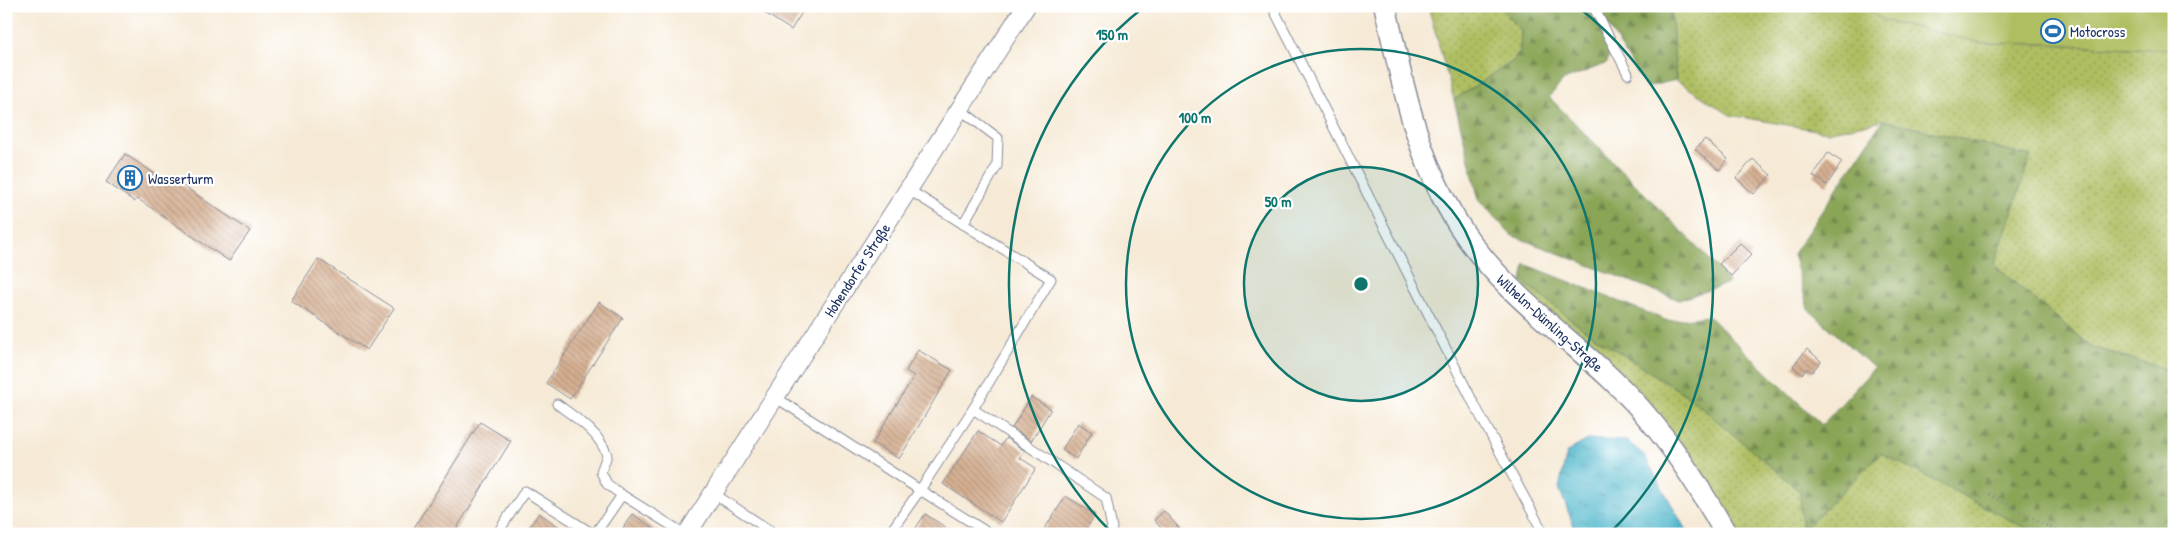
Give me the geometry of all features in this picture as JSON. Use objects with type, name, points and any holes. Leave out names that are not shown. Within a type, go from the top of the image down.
[{"type":"street","name":"Hohendorfer Straße","points":[[686,534],[961,110],[1026,6]]},
{"type":"street","name":"Wilhelm-Dümling-Straße","points":[[1385,6],[1419,142],[1441,194],[1460,226],[1486,263],[1516,294],[1607,374],[1638,406],[1670,445],[1701,490],[1726,534]]},
{"type":"lane","points":[[1272,6],[1469,393],[1544,534]]},
{"type":"lane","points":[[1593,6],[1628,74]]},
{"type":"lane","points":[[961,110],[998,138],[998,166],[963,224]]},
{"type":"lane","points":[[889,534],[973,409],[1051,279],[909,190]]},
{"type":"lane","points":[[775,397],[990,534]]},
{"type":"lane","points":[[557,404],[584,424],[604,446],[607,455],[602,472],[608,484],[622,495],[686,534]]},
{"type":"lane","points":[[973,409],[1106,498],[1112,528],[1109,534]]},
{"type":"lane","points":[[496,534],[525,491],[594,534],[622,495]]},
{"type":"lane","points":[[713,493],[775,534]]},
{"type":"path","points":[[1989,494],[2062,534]]},
{"type":"green space","points":[[1428,6],[1500,6],[1521,32],[1520,51],[1513,61],[1454,100]]},
{"type":"green space","points":[[1499,6],[1590,6],[1610,48],[1607,63],[1564,80],[1549,97],[1717,267],[1729,283],[1679,300],[1511,235],[1479,200],[1454,100],[1513,61],[1520,51],[1521,32]]},
{"type":"green space","points":[[1596,6],[1671,6],[1676,80],[1646,87]]},
{"type":"green space","points":[[1671,6],[1862,6],[1883,20],[1983,43],[2174,50],[2174,371],[2091,347],[1994,265],[2030,156],[1883,120],[1827,132],[1730,115],[1676,80]]},
{"type":"green space","name":"Motocross","points":[[1862,6],[2174,6],[2174,50],[1983,43],[1883,20]]},
{"type":"green space","points":[[1883,120],[2031,156],[1994,265],[2091,347],[2174,371],[2174,534],[2037,534],[1881,453],[1802,531],[1800,491],[1689,397],[1586,331],[1522,281],[1525,264],[1668,321],[1708,316],[1822,425],[1874,368],[1808,309],[1793,254]]},
{"type":"green space","points":[[1522,281],[1586,331],[1689,397],[1800,491],[1881,452],[2037,534],[1736,534],[1727,516],[1515,291]]},
{"type":"water","points":[[1589,439],[1627,441],[1644,455],[1688,534],[1577,534],[1559,488],[1567,452]]},
{"type":"building","points":[[754,6],[806,6],[791,30]]},
{"type":"building","points":[[1705,139],[1728,159],[1719,170],[1695,149]]},
{"type":"building","points":[[1828,153],[1842,162],[1827,185],[1813,176]]},
{"type":"building","points":[[125,154],[170,184],[173,179],[250,231],[229,261],[138,199],[135,202],[106,182]]},
{"type":"building","points":[[1753,159],[1771,175],[1754,194],[1736,178]]},
{"type":"building","points":[[1740,243],[1752,254],[1731,276],[1719,264]]},
{"type":"building","points":[[318,259],[394,308],[367,350],[291,301]]},
{"type":"building","points":[[599,302],[623,318],[570,399],[546,383]]},
{"type":"building","points":[[1807,349],[1821,361],[1812,372],[1807,368],[1802,374],[1793,366]]},
{"type":"building","points":[[918,350],[952,370],[899,459],[873,443],[914,376],[906,371]]},
{"type":"building","points":[[1031,397],[1051,409],[1031,441],[1012,428]]},
{"type":"building","points":[[480,422],[511,441],[453,534],[410,534]]},
{"type":"building","points":[[1078,423],[1092,432],[1076,459],[1062,450]]},
{"type":"building","points":[[978,431],[1001,446],[1006,438],[1025,451],[1020,458],[1036,468],[1001,522],[943,484]]},
{"type":"building","points":[[1066,496],[1095,515],[1083,534],[1041,534]]},
{"type":"building","points":[[1164,511],[1184,534],[1166,534],[1154,520]]},
{"type":"building","points":[[539,513],[570,534],[525,534]]},
{"type":"building","points":[[632,514],[662,534],[619,534]]},
{"type":"building","points":[[925,514],[956,534],[912,534]]},
{"type":"place","name":"Motocross","points":[[2053,31]]},
{"type":"place","name":"Wasserturm","points":[[130,178]]}]
